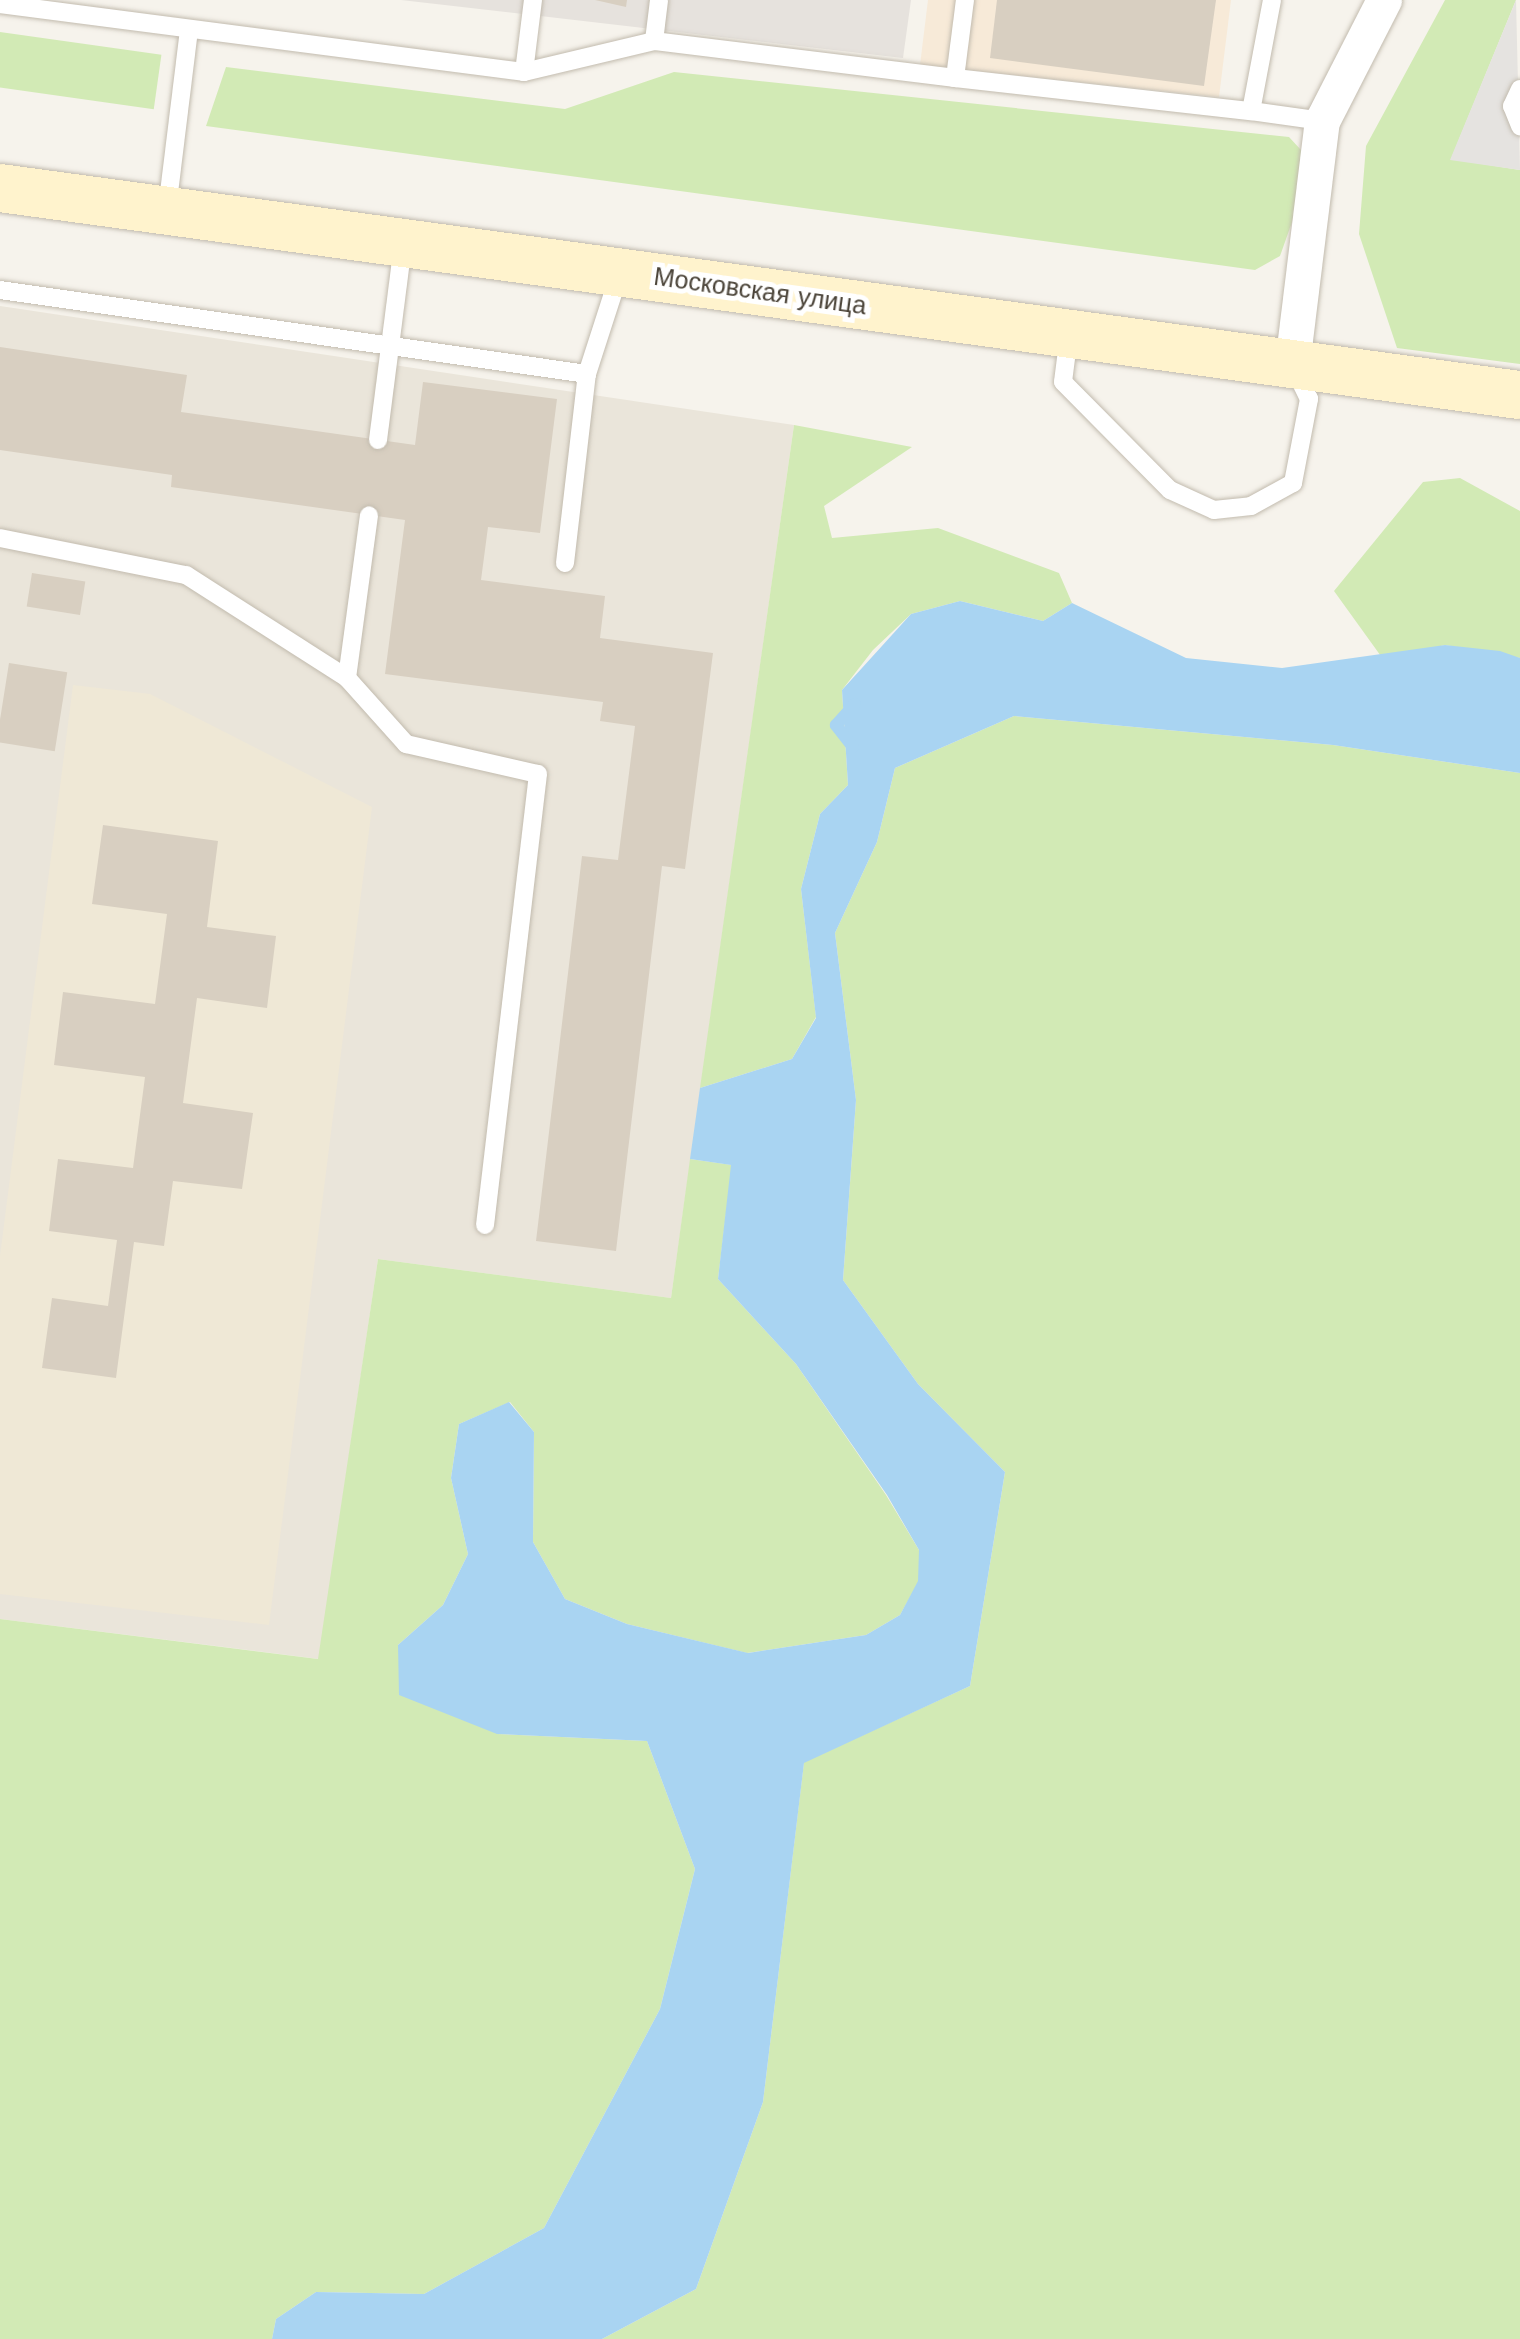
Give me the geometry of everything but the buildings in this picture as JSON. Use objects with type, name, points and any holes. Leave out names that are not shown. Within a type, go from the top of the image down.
[{"type":"main road","name":"Московская улица","points":[[0,188],[1520,396]]},
{"type":"street","points":[[1292,364],[1322,122],[1384,0]]},
{"type":"lane","points":[[524,72],[533,0]]},
{"type":"lane","points":[[654,41],[659,0]]},
{"type":"lane","points":[[955,78],[964,0]]},
{"type":"lane","points":[[1251,111],[1272,0]]},
{"type":"lane","points":[[0,4],[524,72],[654,41],[1322,122]]},
{"type":"lane","points":[[167,211],[189,30]]},
{"type":"lane","points":[[1520,89],[1512,106],[1520,126]]},
{"type":"lane","points":[[378,440],[403,244]]},
{"type":"lane","points":[[565,563],[587,374],[620,272]]},
{"type":"lane","points":[[0,290],[587,374]]},
{"type":"lane","points":[[1069,334],[1063,382],[1170,490],[1214,510],[1250,506],[1293,483],[1309,400],[1292,364]]},
{"type":"lane","points":[[347,678],[368,515]]},
{"type":"lane","points":[[0,538],[186,576],[347,678],[406,744],[538,774],[485,1226]]},
{"type":"shaded area","points":[[401,0],[911,0],[903,58]]},
{"type":"shaded area","points":[[928,0],[1231,0],[1219,97],[920,65]]},
{"type":"shaded area","points":[[1516,0],[1520,170],[1450,160]]},
{"type":"shaded area","points":[[0,306],[794,425],[671,1298],[378,1259],[319,1659],[0,1619]]},
{"type":"shaded area","points":[[73,685],[150,694],[372,807],[269,1625],[0,1594],[0,1256]]},
{"type":"green space","points":[[1445,0],[1516,0],[1451,159],[1520,170],[1520,364],[1397,348],[1359,234],[1366,146]]},
{"type":"green space","points":[[0,32],[161,55],[154,109],[0,88]]},
{"type":"green space","points":[[226,67],[565,109],[674,72],[1289,137],[1313,163],[1280,256],[1255,270],[206,126]]},
{"type":"green space","points":[[794,425],[912,447],[824,506],[832,538],[938,528],[1059,573],[1072,603],[1043,621],[960,601],[911,614],[873,650],[842,690],[848,785],[820,814],[801,889],[816,1017],[792,1059],[700,1088]]},
{"type":"green space","points":[[1460,478],[1520,511],[1520,658],[1445,645],[1383,659],[1334,591],[1423,482]]},
{"type":"green space","points":[[1014,716],[1333,745],[1520,773],[1520,2339],[602,2339],[696,2289],[763,2102],[804,1762],[970,1686],[1005,1472],[918,1384],[843,1280],[856,1100],[835,933],[877,842],[895,768]]},
{"type":"green space","points":[[690,1159],[732,1165],[718,1279],[796,1364],[886,1495],[919,1550],[919,1581],[900,1615],[866,1635],[747,1653],[627,1624],[565,1599],[533,1542],[534,1432],[510,1402],[459,1424],[451,1478],[468,1554],[443,1605],[398,1645],[498,1734],[647,1741],[695,1869],[660,2009],[544,2228],[424,2294],[316,2292],[276,2319],[272,2339],[0,2339],[0,1619],[318,1659],[378,1259],[671,1298]]},
{"type":"water","points":[[960,601],[1043,621],[1072,603],[1186,658],[1282,668],[1445,645],[1500,651],[1520,658],[1520,773],[1333,745],[1014,716],[895,768],[877,842],[835,933],[856,1100],[843,1280],[918,1384],[1005,1472],[970,1686],[804,1763],[763,2102],[696,2289],[602,2339],[272,2339],[276,2319],[316,2292],[424,2294],[544,2228],[660,2009],[695,1869],[647,1741],[497,1734],[399,1695],[398,1645],[443,1605],[468,1554],[451,1478],[459,1424],[509,1402],[534,1432],[533,1542],[565,1599],[627,1624],[748,1653],[866,1635],[900,1615],[918,1581],[919,1550],[887,1495],[796,1364],[718,1279],[731,1165],[690,1159],[700,1088],[792,1059],[816,1018],[801,889],[820,814],[848,785],[842,690],[911,614]]},
{"type":"waterway","points":[[853,747],[836,725],[855,704]]}]
